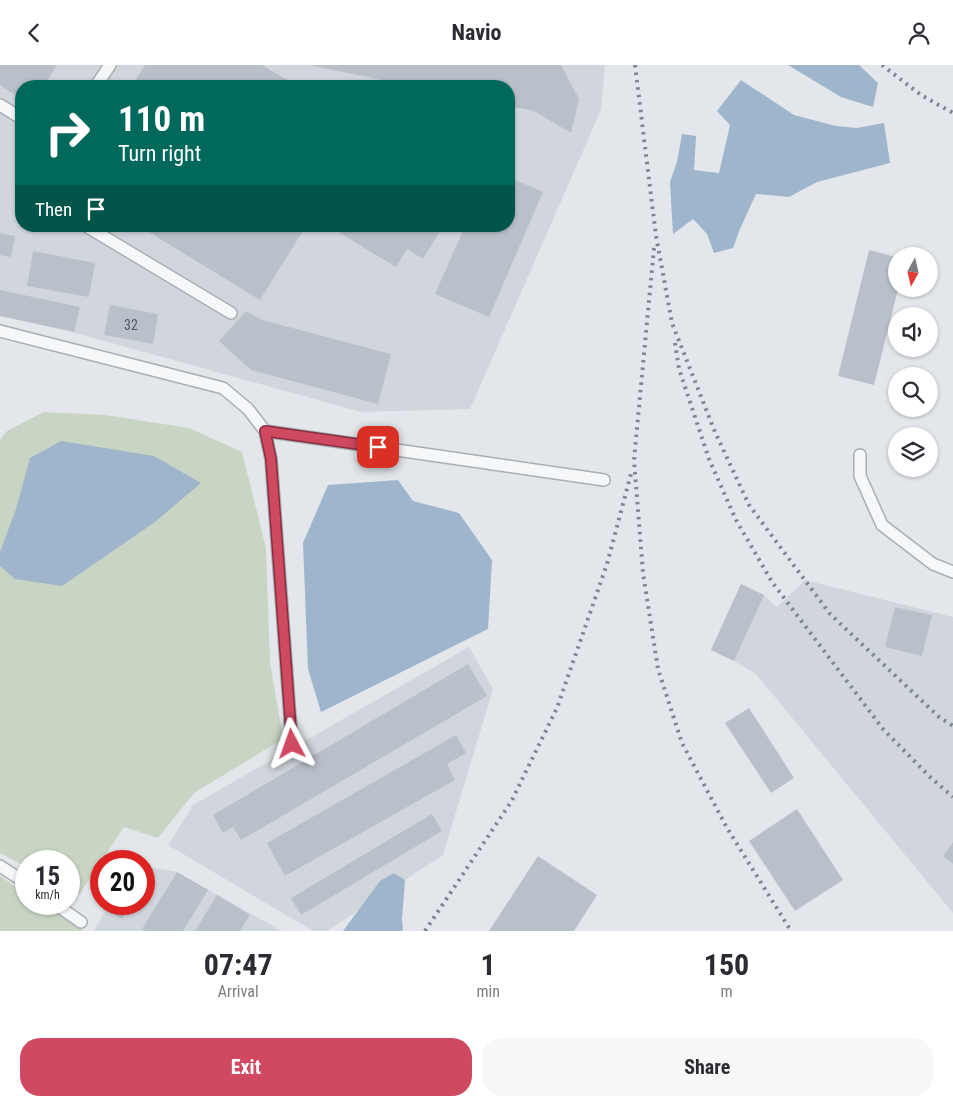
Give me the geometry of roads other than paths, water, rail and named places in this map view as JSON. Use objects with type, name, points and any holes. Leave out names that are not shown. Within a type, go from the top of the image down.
[{"type":"lane","points":[[100,80],[110,65]]},
{"type":"lane","points":[[0,105],[15,114]]},
{"type":"lane","points":[[96,232],[231,313]]},
{"type":"lane","points":[[0,331],[224,388],[248,409],[265,431],[271,459],[292,744]]},
{"type":"lane","points":[[265,431],[604,480]]},
{"type":"lane","points":[[860,455],[860,476],[882,525],[933,564],[953,572]]},
{"type":"lane","points":[[0,866],[15,875]]},
{"type":"lane","points":[[71,915],[81,922]]},
{"type":"water","points":[[788,65],[859,65],[878,83],[873,107],[841,97]]},
{"type":"water","points":[[741,80],[794,115],[836,126],[857,128],[884,123],[890,163],[817,182],[789,197],[756,194],[733,248],[714,253],[707,234],[693,219],[673,234],[670,182],[677,162],[682,134],[696,136],[694,170],[719,173],[730,125],[717,111]]},
{"type":"water","points":[[61,441],[154,456],[201,483],[155,522],[62,586],[15,579],[0,566],[0,552],[16,509],[30,458]]},
{"type":"water","points":[[398,480],[413,501],[459,513],[492,560],[488,629],[321,712],[308,669],[303,543],[328,485]]},
{"type":"water","points":[[394,873],[405,880],[402,931],[343,931],[380,881]]},
{"type":"railway","points":[[635,65],[656,236],[672,323],[715,432],[749,505],[830,614],[939,717],[953,726]]},
{"type":"railway","points":[[882,65],[921,95],[953,113]]},
{"type":"railway","points":[[654,248],[634,460],[643,573],[658,669],[682,743],[727,828],[791,931]]},
{"type":"railway","points":[[675,343],[679,369],[709,459],[736,520],[772,582],[883,729],[930,777],[953,797]]},
{"type":"railway","points":[[425,931],[511,802],[557,708],[607,564],[632,470]]}]
